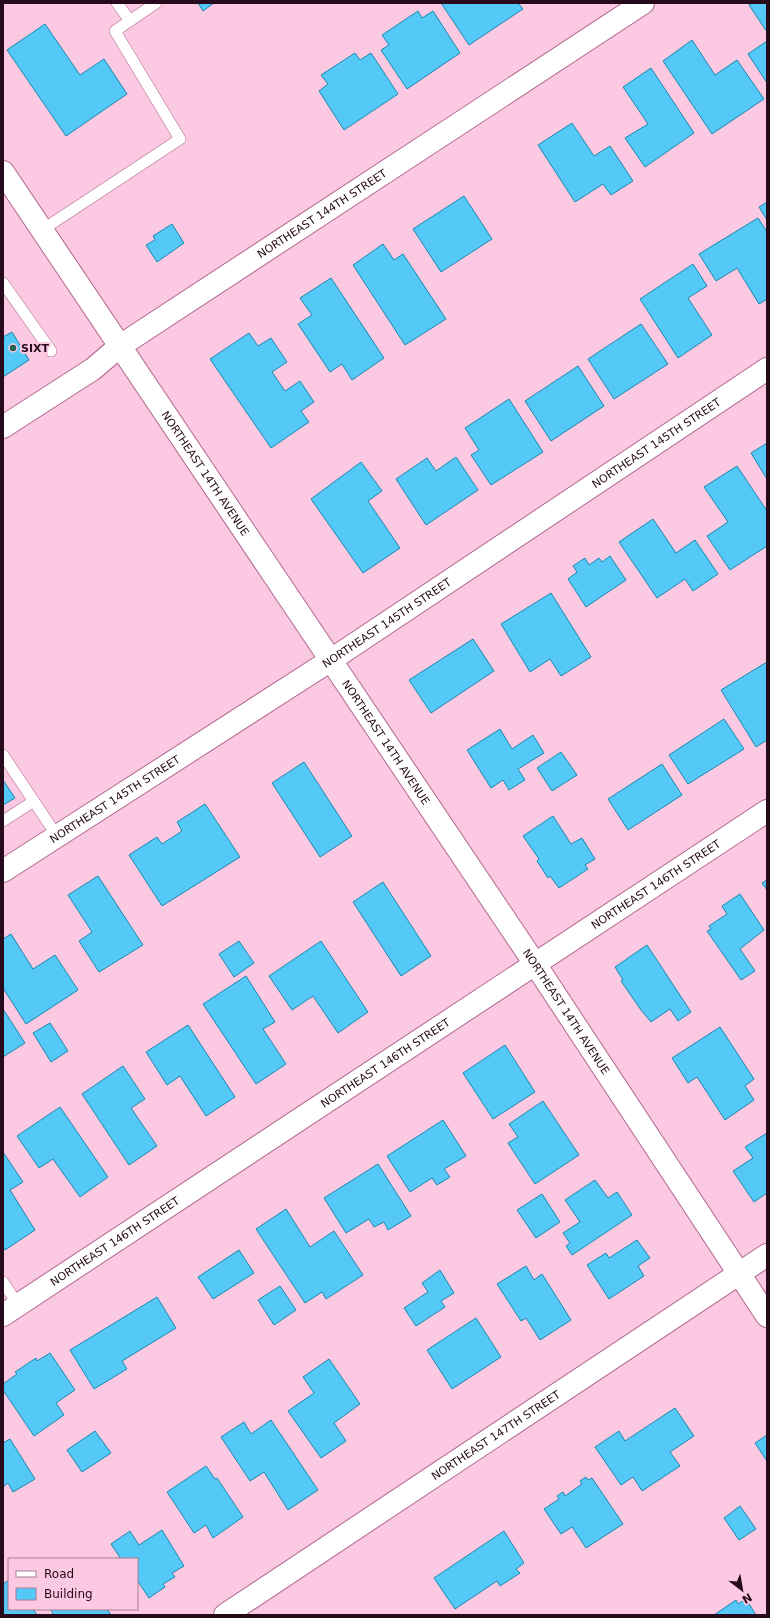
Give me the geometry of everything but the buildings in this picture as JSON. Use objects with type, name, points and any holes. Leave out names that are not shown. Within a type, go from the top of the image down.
[{"type":"street","name":"NORTHEAST 144TH STREET","points":[[3,427],[93,369],[120,346],[642,3]]},
{"type":"street","name":"NORTHEAST 14TH AVENUE","points":[[3,172],[535,964],[767,1316]]},
{"type":"street","name":"NORTHEAST 145TH STREET","points":[[3,871],[331,660],[767,369]]},
{"type":"street","name":"NORTHEAST 146TH STREET","points":[[10,1310],[767,811]]},
{"type":"street","name":"NORTHEAST 147TH STREET","points":[[225,1615],[767,1255]]},
{"type":"lane","points":[[117,3],[130,21]]},
{"type":"lane","points":[[42,230],[180,139],[115,31],[156,3]]},
{"type":"lane","points":[[3,283],[51,351]]},
{"type":"lane","points":[[3,755],[57,836]]},
{"type":"lane","points":[[3,821],[34,801]]},
{"type":"lane","points":[[3,1282],[10,1310]]},
{"type":"place","name":"SIXT","points":[[13,348]]}]
